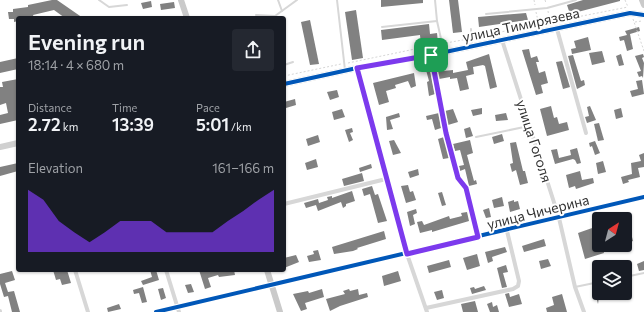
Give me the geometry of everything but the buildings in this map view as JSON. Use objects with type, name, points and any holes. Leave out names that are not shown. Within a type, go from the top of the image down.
[{"type":"main road","points":[[181,0],[186,16]]},
{"type":"main road","points":[[642,0],[644,5]]},
{"type":"main road","points":[[268,272],[280,312]]},
{"type":"street","name":"улица Тимирязева","points":[[286,84],[346,70],[431,55],[630,13],[644,15]]},
{"type":"street","name":"улица Тимирязева","points":[[557,29],[586,133]]},
{"type":"street","name":"улица Гоголя","points":[[502,40],[559,218],[584,312]]},
{"type":"street","points":[[431,55],[446,133],[458,178],[466,188],[478,237]]},
{"type":"street","points":[[357,68],[407,254],[426,310]]},
{"type":"street","points":[[0,147],[16,143]]},
{"type":"street","points":[[286,204],[386,179]]},
{"type":"street","name":"улица Чичерина","points":[[156,312],[507,231],[644,197]]},
{"type":"street","name":"улица Чичерина","points":[[426,310],[513,289],[518,286],[519,281],[507,231]]},
{"type":"street","points":[[76,272],[88,312]]},
{"type":"street","points":[[167,272],[180,312]]},
{"type":"lane","points":[[100,0],[109,7],[127,5]]},
{"type":"lane","points":[[278,0],[282,11]]},
{"type":"lane","points":[[275,16],[297,0]]},
{"type":"lane","points":[[337,0],[346,70]]},
{"type":"lane","points":[[435,0],[437,21],[444,52]]},
{"type":"lane","points":[[486,14],[547,8],[576,0]]},
{"type":"lane","points":[[382,27],[437,21]]},
{"type":"lane","points":[[471,29],[472,46]]},
{"type":"lane","points":[[286,64],[293,62]]},
{"type":"lane","points":[[476,138],[529,126]]},
{"type":"lane","points":[[632,276],[644,273]]},
{"type":"lane","points":[[576,286],[592,283]]},
{"type":"path","points":[[545,0],[547,6]]},
{"type":"path","points":[[286,76],[628,7],[625,0]]},
{"type":"path","points":[[630,13],[644,51]]},
{"type":"path","points":[[634,22],[644,21]]},
{"type":"cycle path","points":[[286,84],[630,13],[644,15]]},
{"type":"cycle path","points":[[156,312],[644,197]]},
{"type":"route","points":[[431,55],[446,133],[458,178],[466,188],[478,237],[407,254],[357,68],[431,55]]}]
